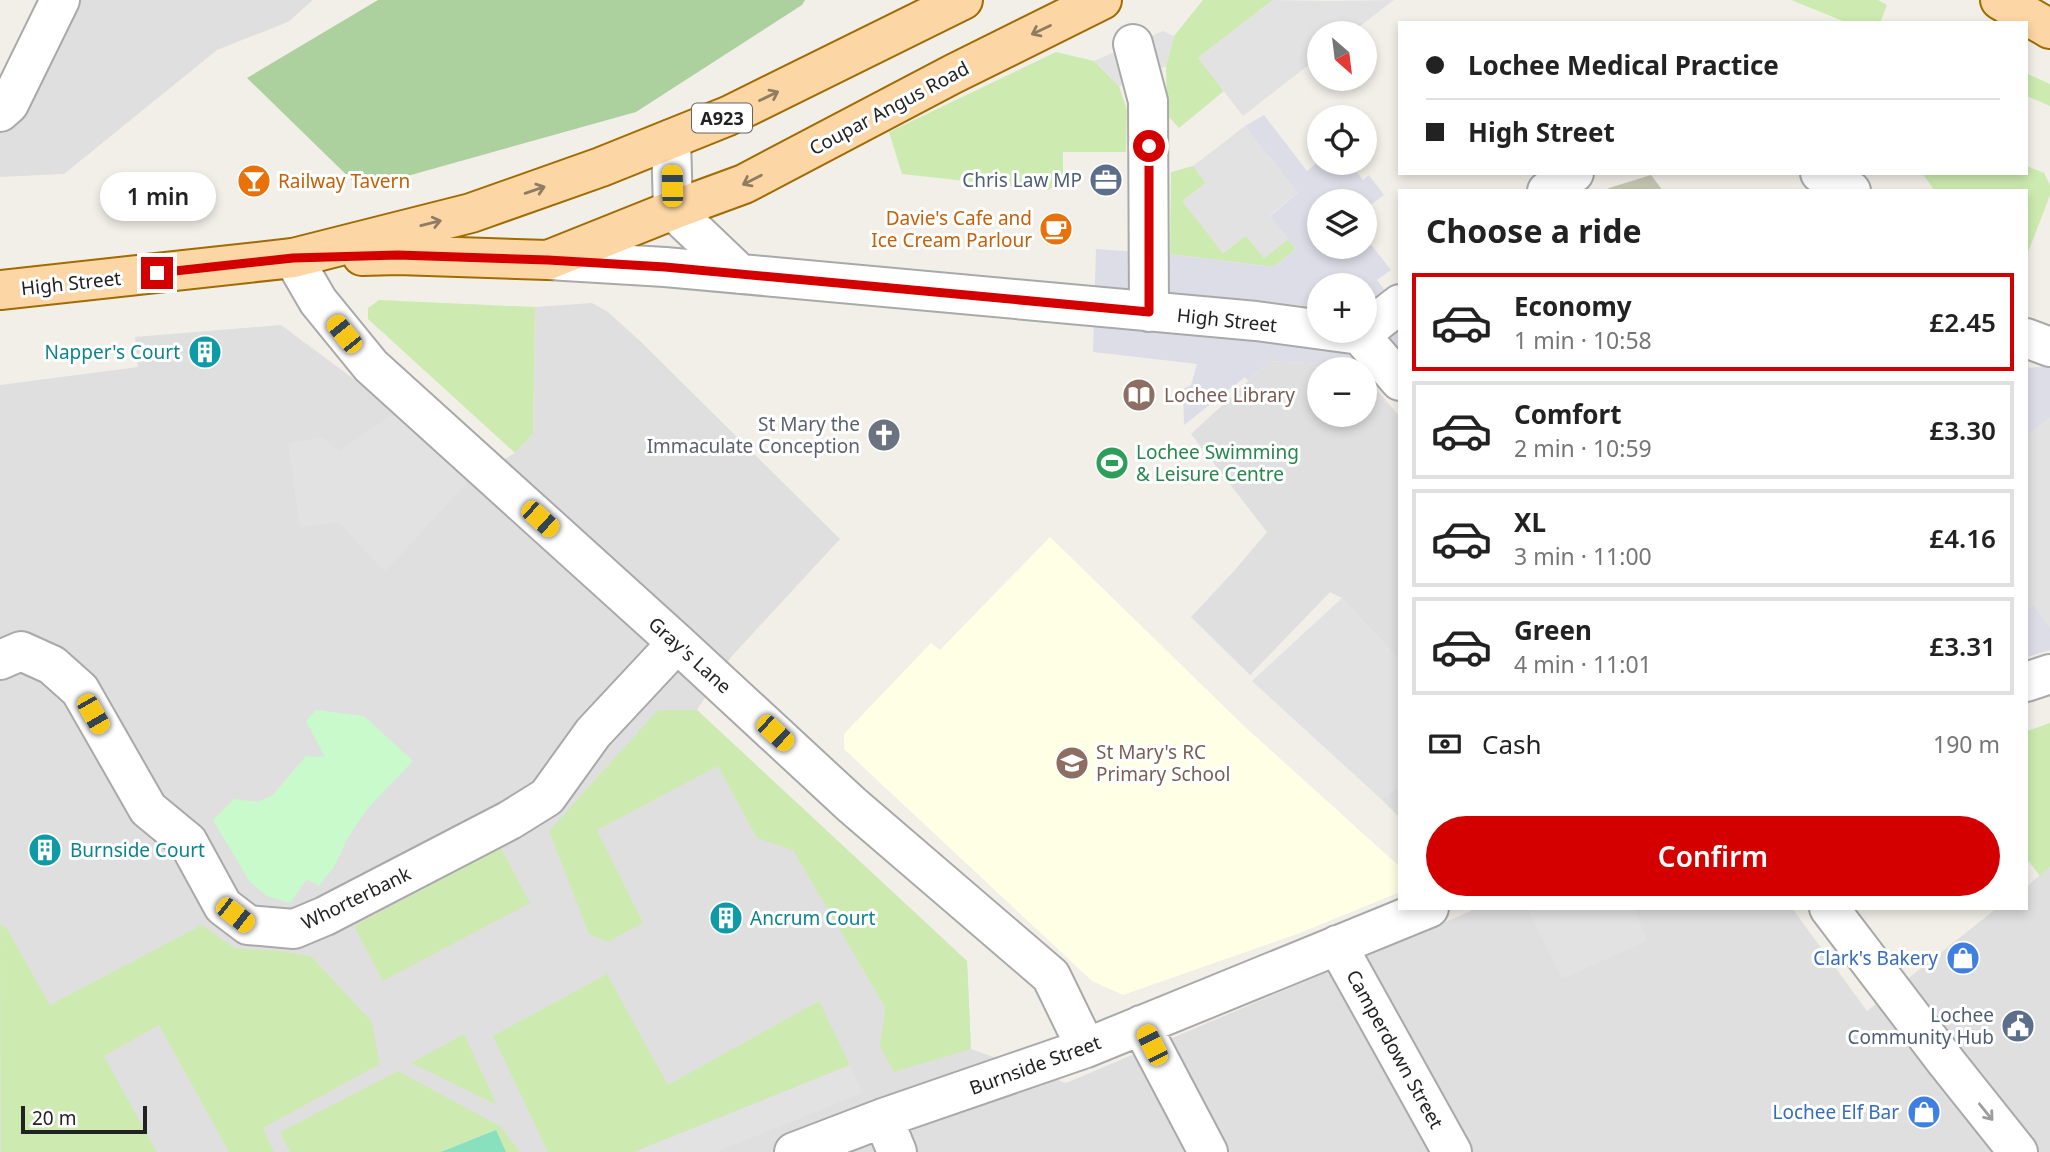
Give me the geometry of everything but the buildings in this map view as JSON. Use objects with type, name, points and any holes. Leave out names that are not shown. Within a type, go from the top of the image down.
[{"type":"main road","name":"A923","points":[[671,139],[728,116],[963,0]]},
{"type":"main road","name":"Coupar Angus Road","points":[[293,258],[398,255],[548,260],[744,184],[953,74],[1102,0]]},
{"type":"main road","points":[[2000,0],[2050,29]]},
{"type":"main road","name":"High Street","points":[[0,290],[293,258],[471,213],[671,139]]},
{"type":"street","points":[[0,112],[9,104],[60,0]]},
{"type":"street","points":[[1133,44],[1148,101],[1149,312]]},
{"type":"street","points":[[671,139],[673,210],[740,274]]},
{"type":"street","points":[[1823,175],[1848,189]]},
{"type":"street","name":"Gray's Lane","points":[[293,258],[317,301],[371,366],[852,805],[1051,976],[1086,1048]]},
{"type":"street","name":"High Street","points":[[548,260],[665,267],[1307,328]]},
{"type":"street","points":[[1377,322],[1398,306]]},
{"type":"street","points":[[2028,339],[2050,347]]},
{"type":"street","points":[[1367,343],[1398,379]]},
{"type":"street","name":"Whorterbank","points":[[0,660],[21,651],[52,665],[80,690],[148,809],[188,842],[223,906],[248,925],[294,929],[325,916],[510,820],[547,796],[593,733],[677,643]]},
{"type":"street","points":[[2028,681],[2050,674]]},
{"type":"street","name":"Burnside Street","points":[[794,1152],[890,1135],[1086,1048],[1424,910]]},
{"type":"street","points":[[1830,910],[2018,1152]]},
{"type":"street","name":"Camperdown Street","points":[[1337,946],[1452,1152]]},
{"type":"street","points":[[1141,1025],[1208,1152]]},
{"type":"shaded area","points":[[79,0],[313,0],[288,22],[217,50],[64,174],[0,177],[0,129],[53,50]]},
{"type":"shaded area","points":[[1273,0],[1394,0],[1367,21],[1307,21],[1307,66],[1243,116],[1198,58]]},
{"type":"shaded area","points":[[1163,31],[1174,36],[1166,66],[1119,86],[1094,61]]},
{"type":"shaded area","points":[[1264,115],[1307,171],[1307,175],[1359,175],[1363,180],[1369,175],[1384,195],[1377,200],[1377,189],[1307,189],[1307,259],[1377,259],[1377,252],[1391,270],[1377,280],[1398,307],[1398,366],[1377,361],[1377,357],[1307,357],[1307,363],[1270,361],[1248,381],[1245,377],[1184,425],[1183,389],[1191,385],[1197,364],[1093,352],[1096,249],[1170,254],[1273,267],[1296,249],[1270,216],[1298,193],[1245,126]]},
{"type":"shaded area","points":[[1245,126],[1298,193],[1270,215],[1288,239],[1264,258],[1246,236],[1223,253],[1182,201],[1206,183],[1193,166]]},
{"type":"shaded area","points":[[1651,175],[1662,189],[1608,189]]},
{"type":"shaded area","points":[[592,303],[608,312],[840,539],[732,656],[697,710],[967,961],[971,1049],[1066,1083],[1471,910],[1793,910],[1867,1011],[1994,910],[2028,910],[2028,885],[2050,867],[2050,1152],[0,1152],[0,385],[138,367],[135,337],[281,325],[397,411],[470,479],[515,453],[533,434],[535,307]]},
{"type":"shaded area","points":[[1270,361],[1307,363],[1307,427],[1377,427],[1377,390],[1398,415],[1398,659],[1342,598],[1330,592],[1250,675],[1191,617],[1267,532],[1191,434]]},
{"type":"shaded area","points":[[2050,366],[2050,418],[2028,434],[2028,368]]},
{"type":"shaded area","points":[[397,411],[470,479],[385,572],[338,522],[300,527],[288,443],[322,437],[339,451]]},
{"type":"shaded area","points":[[2050,418],[2050,627],[2033,605],[2028,609],[2028,434]]},
{"type":"shaded area","name":"St Mary's RC Primary School","points":[[1050,537],[1244,726],[1398,865],[1398,893],[1300,933],[1123,995],[1092,981],[844,749],[844,734],[931,643],[940,650]]},
{"type":"shaded area","points":[[1342,598],[1398,659],[1398,787],[1381,799],[1252,681]]},
{"type":"shaded area","points":[[2033,605],[2050,627],[2050,650],[2028,657],[2028,609]]},
{"type":"shaded area","points":[[1398,787],[1398,816],[1381,799]]},
{"type":"shaded area","points":[[1528,910],[1635,910],[1647,941],[1562,979]]},
{"type":"shaded area","points":[[850,1065],[862,1093],[716,1152],[634,1152]]},
{"type":"green space","points":[[378,0],[805,0],[802,5],[636,112],[361,189],[247,78]]},
{"type":"green space","points":[[1203,0],[1273,0],[1198,58],[1224,91],[1179,128],[1167,115],[1166,66],[1174,36]]},
{"type":"green space","points":[[1791,0],[1878,0],[1887,5],[1881,21],[1843,21]]},
{"type":"green space","points":[[1056,52],[1094,61],[1119,86],[1127,110],[1126,152],[1063,152],[1063,179],[1049,190],[902,174],[889,132]]},
{"type":"green space","points":[[2028,74],[2050,84],[2050,106],[2028,96]]},
{"type":"green space","points":[[1193,166],[1206,183],[1183,201],[1223,253],[1246,235],[1264,258],[1288,239],[1296,249],[1273,267],[1170,254],[1171,172]]},
{"type":"green space","points":[[2028,166],[2044,173],[2050,185],[2050,195],[2028,252],[2028,189],[1934,189],[1923,175],[2028,175]]},
{"type":"green space","points":[[379,300],[535,307],[533,434],[515,453],[368,319],[368,308]]},
{"type":"green space","points":[[316,710],[364,716],[413,761],[367,809],[347,839],[335,865],[319,886],[307,879],[290,903],[267,896],[250,882],[213,820],[234,799],[257,802],[272,796],[306,756],[325,757],[306,721]]},
{"type":"green space","points":[[658,710],[697,710],[967,961],[971,1049],[894,1072],[880,1047],[885,1007],[793,850],[757,838],[718,766],[597,830],[643,923],[608,942],[589,934],[549,831]]},
{"type":"green space","points":[[2050,723],[2050,867],[2040,876],[2028,860],[2028,731]]},
{"type":"green space","points":[[501,848],[530,903],[383,981],[354,926]]},
{"type":"green space","points":[[0,925],[6,927],[50,1005],[202,925],[234,948],[311,956],[372,1022],[380,1064],[263,1128],[274,1152],[229,1152],[159,1025],[104,1056],[157,1152],[1,1152]]},
{"type":"green space","points":[[607,974],[668,1085],[819,1001],[850,1065],[634,1152],[548,1152],[493,1036]]},
{"type":"green space","points":[[464,1034],[497,1105],[411,1063]]},
{"type":"green space","points":[[398,1071],[500,1126],[520,1152],[506,1152],[496,1130],[441,1152],[290,1152],[280,1132]]},
{"type":"green space","points":[[496,1130],[506,1152],[441,1152]]},
{"type":"place","name":"Chris Law MP","points":[[1106,180]]},
{"type":"place","name":"Railway Tavern","points":[[254,181]]},
{"type":"place","name":"Davie's Cafe and Ice Cream Parlour","points":[[1056,229]]},
{"type":"place","name":"Napper's Court","points":[[205,352]]},
{"type":"place","name":"Lochee Library","points":[[1139,395]]},
{"type":"place","name":"St Mary the Immaculate Conception","points":[[884,435]]},
{"type":"place","name":"Lochee Swimming & Leisure Centre","points":[[1112,463]]},
{"type":"place","name":"St Mary's RC Primary School","points":[[1072,763]]},
{"type":"place","name":"Burnside Court","points":[[45,850]]},
{"type":"place","name":"Ancrum Court","points":[[726,918]]},
{"type":"place","name":"Clark's Bakery","points":[[1963,958]]},
{"type":"place","name":"Lochee Community Hub","points":[[2018,1026]]},
{"type":"place","name":"Lochee Elf Bar","points":[[1924,1112]]},
{"type":"route","points":[[157,273],[293,258],[398,255],[548,260],[665,267],[1149,312],[1149,146]]}]
